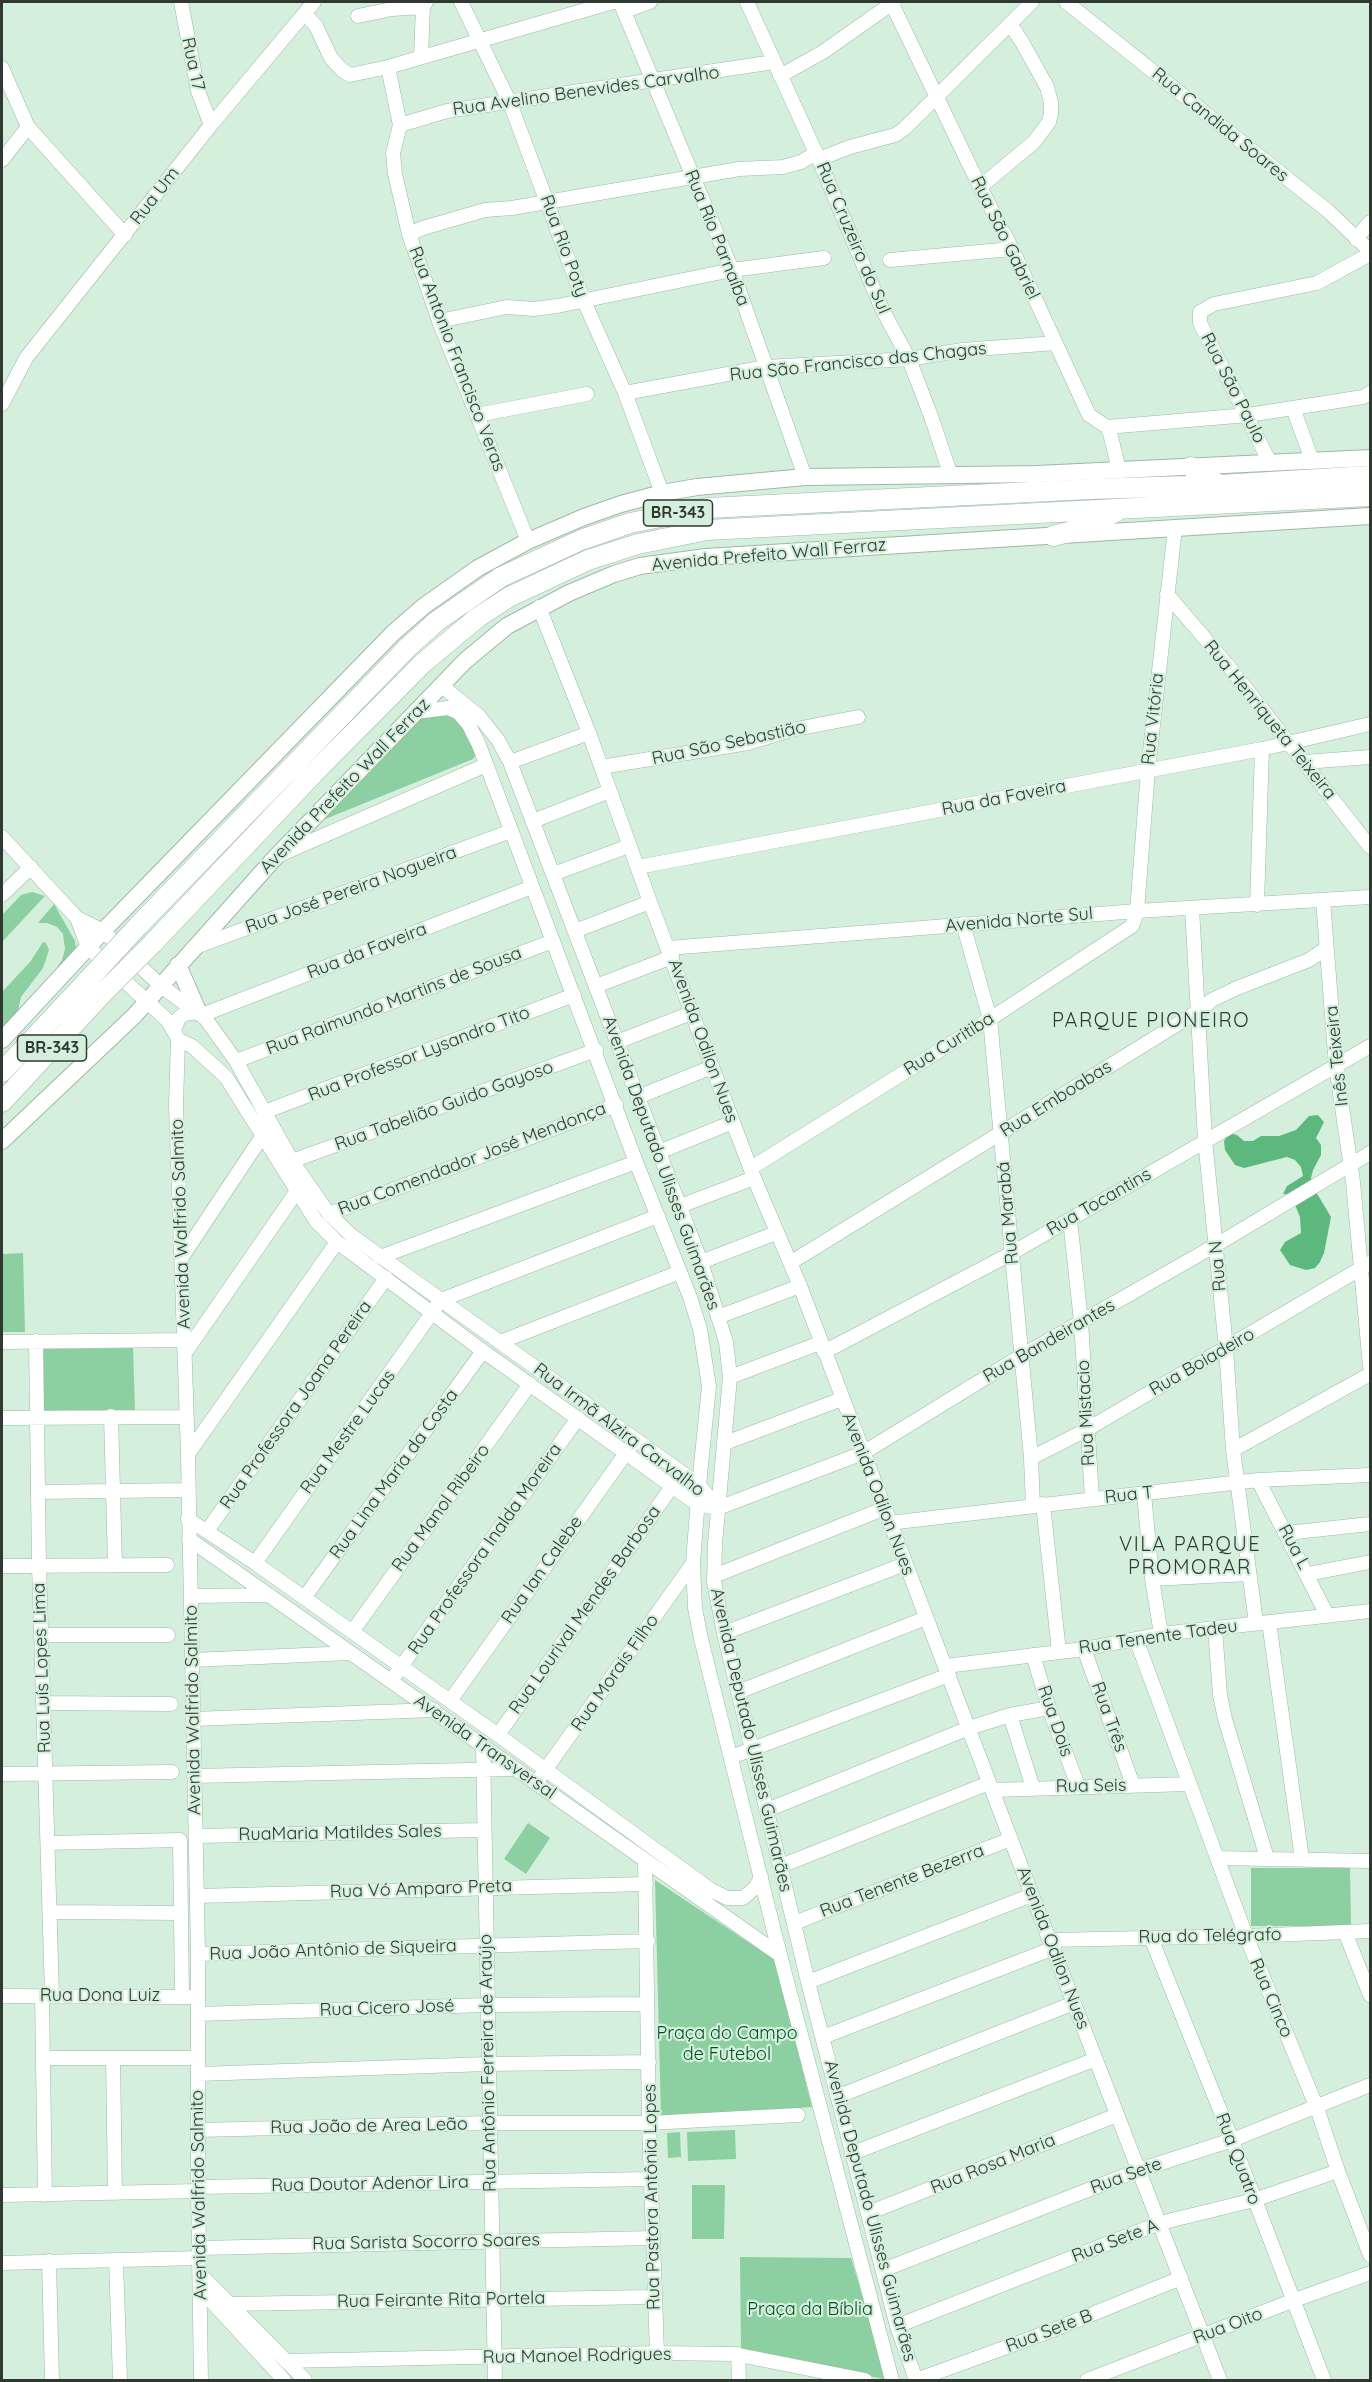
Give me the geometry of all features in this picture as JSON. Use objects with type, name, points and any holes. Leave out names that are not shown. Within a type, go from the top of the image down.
[{"type":"highway","points":[[1191,467],[1219,485]]},
{"type":"highway","name":"BR-343","points":[[2,1072],[138,926],[399,656],[437,621],[501,577],[581,540],[639,521],[707,508],[1371,476]]},
{"type":"highway","name":"Avenida Prefeito Wall Ferraz","points":[[2,1102],[102,994],[423,663],[477,618],[509,597],[538,582],[588,560],[638,544],[707,530],[1371,496]]},
{"type":"highway","points":[[1053,536],[1084,528],[1121,509]]},
{"type":"main road","points":[[2,1040],[103,931],[393,633],[424,606],[478,568],[528,541],[621,504],[697,487],[805,477],[1119,471],[1371,458]]},
{"type":"main road","name":"Avenida Prefeito Wall Ferraz","points":[[2,1141],[147,1002],[191,949],[277,856],[446,680],[507,626],[539,607],[614,574],[663,562],[762,552],[1371,516]]},
{"type":"main road","points":[[178,965],[201,1016]]},
{"type":"street","name":"Rua 17","points":[[181,2],[198,91],[211,125]]},
{"type":"street","name":"Rua Um","points":[[2,398],[26,358],[211,125],[314,2]]},
{"type":"street","name":"Rua Rio Poty","points":[[461,2],[510,103],[583,299],[626,393],[662,493]]},
{"type":"street","points":[[305,14],[316,26],[331,58],[345,73],[355,74],[388,67],[478,39],[613,2]]},
{"type":"street","points":[[622,6],[650,2]]},
{"type":"street","name":"Rua Cruzeiro do Sul","points":[[747,2],[818,156],[882,309],[909,359],[951,476]]},
{"type":"street","points":[[780,76],[823,52],[892,2]]},
{"type":"street","name":"Rua São Gabriel","points":[[892,2],[1089,414],[1107,427]]},
{"type":"street","points":[[409,234],[472,213],[739,169],[783,167],[899,133],[1032,2]]},
{"type":"street","name":"Rua Candida Soares","points":[[1066,2],[1328,211],[1371,252]]},
{"type":"street","points":[[358,16],[425,4],[421,56]]},
{"type":"street","name":"Rua Rio Parnaíba","points":[[622,6],[732,270],[805,477]]},
{"type":"street","points":[[980,187],[1034,142],[1046,128],[1051,114],[1047,87],[1010,24]]},
{"type":"street","name":"Rua Avelino Benevides Carvalho","points":[[399,125],[447,111],[654,82],[774,62]]},
{"type":"street","name":"Rua Antonio Francisco Veras","points":[[388,67],[399,125],[393,163],[409,234],[439,321],[528,541]]},
{"type":"street","points":[[2,68],[28,127],[125,234]]},
{"type":"street","points":[[2,160],[28,127]]},
{"type":"street","points":[[1356,239],[1371,222]]},
{"type":"street","points":[[890,260],[1012,249]]},
{"type":"street","name":"Rua São Paulo","points":[[1270,463],[1200,323],[1200,312],[1214,304],[1317,283],[1371,252]]},
{"type":"street","points":[[439,321],[507,307],[534,309],[732,270],[824,258]]},
{"type":"street","name":"Rua São Francisco das Chagas","points":[[626,393],[766,368],[909,359],[962,350],[1056,343]]},
{"type":"street","points":[[477,415],[587,393]]},
{"type":"street","points":[[1119,471],[1107,427],[1248,415],[1364,397],[1371,393]]},
{"type":"street","points":[[1293,408],[1312,460]]},
{"type":"street","name":"Rua Vitória","points":[[1137,911],[1148,771],[1175,528]]},
{"type":"street","name":"Rua Henriqueta Teixeira","points":[[1167,594],[1290,742],[1371,847]]},
{"type":"street","name":"Avenida Odilon Nues","points":[[539,607],[589,733],[691,1013],[776,1233],[800,1286],[889,1523],[948,1670],[1032,1895],[1220,2380]]},
{"type":"street","name":"Avenida Deputado Ulisses Guimarães","points":[[446,680],[445,686],[479,716],[498,740],[510,762],[701,1262],[726,1342],[730,1377],[714,1576],[724,1634],[808,1982],[897,2326],[916,2380]]},
{"type":"street","name":"Avenida Deputado Ulisses Guimarães","points":[[415,712],[448,708],[459,713],[469,725],[479,745],[700,1329],[710,1386],[693,1563],[695,1608],[780,1955],[892,2380]]},
{"type":"street","name":"Rua São Sebastião","points":[[601,767],[748,743],[791,730],[858,717]]},
{"type":"street","name":"Rua da Faveira","points":[[638,867],[1262,749],[1371,724]]},
{"type":"street","points":[[510,762],[589,733]]},
{"type":"street","points":[[479,745],[485,741],[498,740]]},
{"type":"street","points":[[1257,905],[1262,749]]},
{"type":"street","points":[[1305,762],[1371,757]]},
{"type":"street","points":[[277,856],[486,765]]},
{"type":"street","points":[[533,821],[610,791]]},
{"type":"street","name":"Rua José Pereira Nogueira","points":[[191,949],[511,831]]},
{"type":"street","name":"Rua Irmã Alzira Carvalho","points":[[2,837],[77,918],[88,947],[167,1020],[184,1044],[192,1046],[226,1077],[316,1221],[337,1242],[483,1351],[697,1504],[718,1508]]},
{"type":"street","points":[[553,874],[629,846]]},
{"type":"street","points":[[2,895],[31,867]]},
{"type":"street","name":"Rua da Faveira","points":[[201,1016],[532,887]]},
{"type":"street","name":"Avenida Norte Sul","points":[[596,986],[670,953],[963,924],[1371,897]]},
{"type":"street","name":"Inês Teixeira","points":[[1323,900],[1336,1066],[1366,1266],[1371,1366]]},
{"type":"street","points":[[575,931],[650,903]]},
{"type":"street","name":"Rua N","points":[[1192,908],[1205,1140],[1226,1348],[1233,1450],[1248,1574],[1262,1623]]},
{"type":"street","name":"Rua Curitiba","points":[[680,1206],[753,1173],[1128,931],[1136,918],[1137,911]]},
{"type":"street","name":"Rua Irmã Alzira Carvalho","points":[[77,918],[103,931],[161,986],[201,1016],[216,1032],[236,1061],[292,1161],[329,1214],[352,1236],[699,1485],[718,1508]]},
{"type":"street","name":"Rua Marabá","points":[[963,924],[990,1019],[1031,1458],[1059,1652]]},
{"type":"street","name":"Rua Raimundo Martins de Sousa","points":[[236,1061],[553,941]]},
{"type":"street","name":"Rua Emboabas","points":[[790,1263],[1197,1012],[1212,1000],[1309,960],[1326,946]]},
{"type":"street","name":"Rua Professor Lysandro Tito","points":[[264,1112],[574,995]]},
{"type":"street","points":[[617,1042],[691,1013]]},
{"type":"street","points":[[176,1035],[176,1023],[184,1014],[201,1016],[208,1032],[204,1040],[192,1046]]},
{"type":"street","name":"Avenida Walfrido Salmito","points":[[176,1035],[196,1836],[201,2380]]},
{"type":"street","name":"Rua Tocantins","points":[[730,1377],[822,1347],[1011,1253],[1371,1046]]},
{"type":"street","name":"Rua Tabelião Guido Gayoso","points":[[292,1161],[596,1050]]},
{"type":"street","points":[[638,1097],[712,1067]]},
{"type":"street","name":"Rua Comendador José Mendonça","points":[[329,1214],[616,1105]]},
{"type":"street","points":[[659,1152],[733,1122]]},
{"type":"street","points":[[182,1257],[263,1135]]},
{"type":"street","name":"Rua Bandeirantes","points":[[718,1508],[863,1453],[1021,1356],[1216,1245],[1371,1153]]},
{"type":"street","points":[[380,1257],[636,1162]]},
{"type":"street","points":[[647,1188],[669,1178]]},
{"type":"street","points":[[2,1342],[185,1346],[297,1191]]},
{"type":"street","points":[[441,1300],[658,1216]]},
{"type":"street","name":"Rua Mistacio","points":[[1070,1220],[1081,1321],[1092,1498]]},
{"type":"street","points":[[701,1262],[776,1233]]},
{"type":"street","points":[[188,1454],[337,1242]]},
{"type":"street","name":"Rua Boiadeiro","points":[[1031,1458],[1086,1430],[1366,1266]]},
{"type":"street","points":[[500,1342],[680,1272]]},
{"type":"street","name":"Rua Professora Joana Pereira","points":[[207,1531],[386,1278]]},
{"type":"street","points":[[718,1317],[800,1286]]},
{"type":"street","name":"Rua Mestre Lucas","points":[[255,1563],[441,1300]]},
{"type":"street","name":"Rua Luís Lopes Lima","points":[[36,1341],[39,1565],[50,1912],[44,2058],[45,2195]]},
{"type":"street","name":"Rua Lina Maria da Costa","points":[[304,1598],[483,1351]]},
{"type":"street","points":[[1233,1450],[1371,1374]]},
{"type":"street","name":"Rua Manol Ribeiro","points":[[352,1632],[530,1384]]},
{"type":"street","points":[[725,1443],[842,1399]]},
{"type":"street","points":[[111,1416],[115,1565]]},
{"type":"street","points":[[2,1418],[185,1417]]},
{"type":"street","name":"Rua Professora Inalda Moreira","points":[[392,1681],[578,1418]]},
{"type":"street","name":"Rua Ian Calebe","points":[[450,1701],[635,1440]]},
{"type":"street","name":"Rua T","points":[[889,1523],[1258,1480],[1371,1475]]},
{"type":"street","name":"Rua L","points":[[1258,1480],[1327,1615]]},
{"type":"street","name":"Rua Lourival Mendes Barbosa","points":[[498,1735],[673,1485]]},
{"type":"street","points":[[38,1492],[187,1490]]},
{"type":"street","points":[[1144,1494],[1152,1579],[1161,1634]]},
{"type":"street","points":[[714,1576],[884,1509]]},
{"type":"street","name":"Avenida Transversal","points":[[188,1519],[255,1563],[719,1894],[727,1898],[743,1898],[756,1887],[761,1877]]},
{"type":"street","points":[[1286,1533],[1371,1524]]},
{"type":"street","name":"Avenida Transversal","points":[[189,1539],[780,1955]]},
{"type":"street","points":[[1308,1574],[1371,1562]]},
{"type":"street","name":"Rua Morais Filho","points":[[537,1783],[693,1563]]},
{"type":"street","points":[[2,1566],[167,1564]]},
{"type":"street","points":[[724,1634],[905,1564]]},
{"type":"street","points":[[1152,1579],[1248,1574]]},
{"type":"street","points":[[191,1596],[269,1595]]},
{"type":"street","name":"Rua Tenente Tadeu","points":[[731,1757],[948,1670],[1033,1655],[1084,1649],[1161,1634],[1371,1611]]},
{"type":"street","points":[[738,1692],[926,1618]]},
{"type":"street","points":[[1262,1623],[1302,1859]]},
{"type":"street","points":[[1215,1628],[1220,1695],[1225,1719],[1267,1858]]},
{"type":"street","points":[[42,1635],[168,1635]]},
{"type":"street","name":"Rua Cinco","points":[[1136,1639],[1245,1936],[1317,2108],[1338,2171],[1371,2255]]},
{"type":"street","name":"Rua Três","points":[[1084,1649],[1133,1785]]},
{"type":"street","points":[[192,1660],[351,1653]]},
{"type":"street","name":"Rua Dois","points":[[1033,1655],[1049,1708],[1078,1786]]},
{"type":"street","points":[[43,1703],[171,1704]]},
{"type":"street","points":[[767,1810],[969,1728],[1010,1715],[1049,1708]]},
{"type":"street","points":[[193,1719],[434,1710]]},
{"type":"street","points":[[1010,1715],[1033,1788]]},
{"type":"street","name":"Rua Antônio Ferreira de Araújo","points":[[483,1746],[490,2240],[495,2380]]},
{"type":"street","points":[[194,1776],[515,1769]]},
{"type":"street","points":[[2,1774],[172,1772]]},
{"type":"street","name":"Rua Seis","points":[[781,1866],[991,1786],[1033,1788],[1189,1784]]},
{"type":"street","points":[[742,1798],[762,1792]]},
{"type":"street","name":"RuaMaria Matildes Sales","points":[[196,1836],[483,1830]]},
{"type":"street","name":"Rua Tenente Bezerra","points":[[794,1923],[1011,1839]]},
{"type":"street","points":[[48,1842],[180,1840],[182,1997]]},
{"type":"street","points":[[1217,1858],[1371,1861]]},
{"type":"street","name":"Rua Pastora Antônia Lopes","points":[[645,1860],[650,2180],[657,2353]]},
{"type":"street","name":"Rua Vó Amparo Preta","points":[[196,1896],[646,1884]]},
{"type":"street","points":[[808,1982],[1032,1895]]},
{"type":"street","points":[[50,1912],[180,1912]]},
{"type":"street","name":"Rua do Telégrafo","points":[[823,2037],[1052,1944],[1151,1938],[1371,1931]]},
{"type":"street","points":[[1345,1932],[1371,1995]]},
{"type":"street","name":"Rua Quatro","points":[[1151,1938],[1232,2140],[1324,2380]]},
{"type":"street","name":"Rua João Antônio de Siqueira","points":[[198,1954],[648,1941]]},
{"type":"street","name":"Rua Dona Luiz","points":[[2,1996],[198,1997]]},
{"type":"street","points":[[839,2096],[1074,2003]]},
{"type":"street","name":"Rua Cicero José","points":[[198,2014],[487,2005],[647,2004]]},
{"type":"street","points":[[44,2058],[198,2058]]},
{"type":"street","points":[[113,2058],[115,2193]]},
{"type":"street","points":[[853,2153],[1096,2059]]},
{"type":"street","points":[[198,2074],[488,2064],[649,2062]]},
{"type":"street","name":"Rua Sete","points":[[883,2270],[1139,2170],[1232,2140],[1371,2085]]},
{"type":"street","name":"Rua João de Area Leão","points":[[198,2130],[489,2123],[649,2123],[798,2115]]},
{"type":"street","name":"Rua Rosa Maria","points":[[868,2213],[1117,2115]]},
{"type":"street","points":[[826,2129],[845,2124]]},
{"type":"street","name":"Rua Sete A","points":[[897,2326],[1160,2223],[1254,2200],[1338,2171]]},
{"type":"street","name":"Rua Doutor Adenor Lira","points":[[2,2195],[650,2180]]},
{"type":"street","name":"Rua Sarista Socorro Soares","points":[[2,2263],[116,2260],[200,2253],[490,2240],[652,2238]]},
{"type":"street","points":[[116,2260],[120,2380]]},
{"type":"street","points":[[49,2262],[52,2380]]},
{"type":"street","name":"Rua Oito","points":[[1087,2380],[1371,2273]]},
{"type":"street","points":[[200,2274],[306,2380]]},
{"type":"street","name":"Rua Sete B","points":[[916,2380],[1048,2332],[1181,2278]]},
{"type":"street","points":[[200,2289],[284,2380]]},
{"type":"street","name":"Rua Feirante Rita Portela","points":[[230,2304],[653,2297]]},
{"type":"street","name":"Rua Manoel Rodrigues","points":[[286,2361],[657,2353],[738,2354],[865,2380]]},
{"type":"street","points":[[738,2354],[739,2380]]},
{"type":"street","points":[[265,2362],[266,2380]]},
{"type":"green space","points":[[451,712],[461,722],[479,750],[473,759],[318,822],[420,718]]},
{"type":"green space","points":[[32,892],[45,896],[2,942],[2,915],[21,895]]},
{"type":"green space","points":[[54,904],[75,941],[76,949],[42,990],[62,960],[65,949],[63,934],[57,927],[47,923],[38,923]]},
{"type":"green space","points":[[43,942],[49,950],[43,968],[21,997],[17,1016],[2,1033],[2,992],[30,962]]},
{"type":"green space","points":[[1318,1115],[1324,1122],[1316,1138],[1321,1145],[1321,1155],[1311,1178],[1313,1187],[1331,1217],[1320,1262],[1315,1268],[1306,1270],[1290,1265],[1280,1250],[1285,1242],[1301,1233],[1300,1217],[1291,1195],[1283,1194],[1287,1186],[1303,1176],[1301,1167],[1295,1160],[1287,1157],[1244,1168],[1235,1165],[1225,1150],[1224,1141],[1229,1133],[1237,1135],[1244,1141],[1253,1141],[1261,1136],[1279,1136],[1296,1130],[1309,1116]]},
{"type":"green space","points":[[23,1253],[25,1332],[2,1332],[2,1254]]},
{"type":"green space","points":[[133,1348],[135,1410],[44,1412],[43,1349]]},
{"type":"green space","points":[[528,1823],[550,1838],[526,1874],[504,1859]]},
{"type":"green space","points":[[1251,1868],[1350,1868],[1351,1926],[1251,1926]]},
{"type":"green space","name":"Praça do Campo de Futebol","points":[[655,1880],[775,1960],[812,2107],[661,2117]]},
{"type":"green space","points":[[735,2130],[736,2159],[688,2161],[687,2132]]},
{"type":"green space","points":[[680,2132],[681,2157],[668,2158],[667,2133]]},
{"type":"green space","points":[[692,2185],[725,2185],[724,2239],[692,2239]]},
{"type":"green space","name":"Praça da Bíblia","points":[[740,2257],[851,2258],[888,2380],[741,2349]]},
{"type":"district","name":"PARQUE PIONEIRO","points":[[1151,1021]]},
{"type":"district","name":"VILA PARQUE PROMORAR","points":[[1190,1556]]}]
